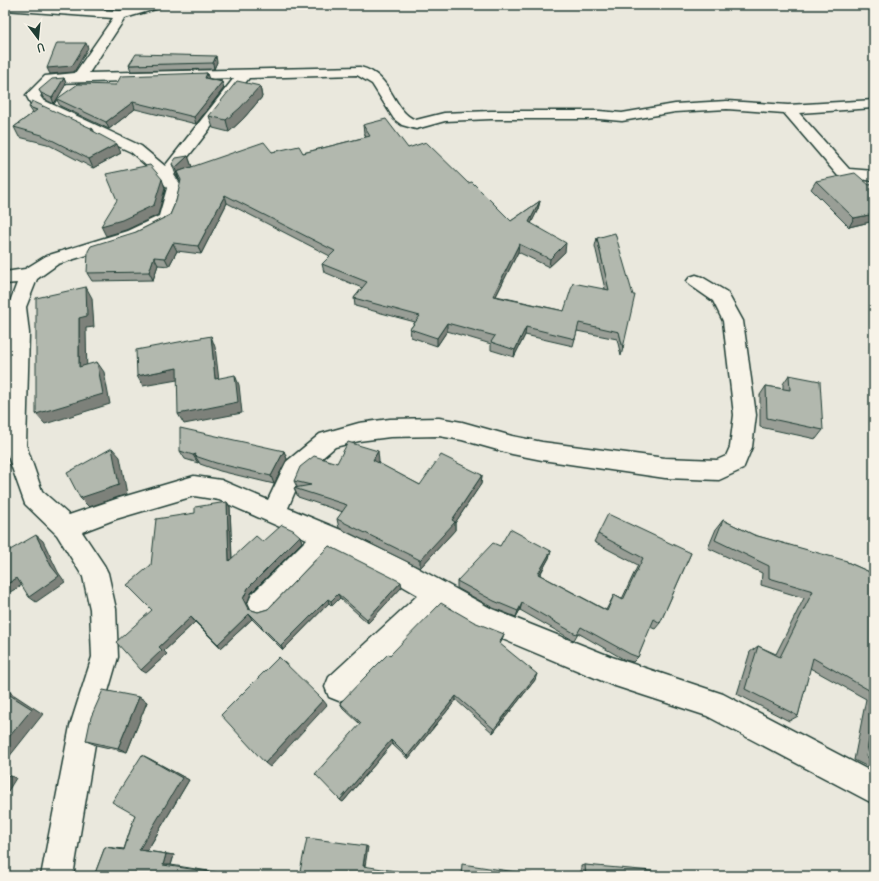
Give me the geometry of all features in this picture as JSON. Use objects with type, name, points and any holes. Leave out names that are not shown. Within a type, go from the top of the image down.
[{"type":"street","points":[[5,6],[121,15],[155,5]]},
{"type":"street","points":[[79,77],[121,15]]},
{"type":"street","points":[[5,278],[29,275],[52,260],[133,235],[166,220],[175,188],[166,175],[136,149],[36,103],[33,95],[50,79],[79,77],[360,71],[378,81],[399,116],[407,122],[416,125],[444,117],[491,115],[599,115],[622,117],[675,108],[727,105],[788,109],[874,104]]},
{"type":"street","points":[[166,175],[245,74]]},
{"type":"street","points":[[788,109],[844,173],[874,176]]},
{"type":"street","points":[[29,275],[17,307],[19,333],[10,447],[33,497],[65,527],[95,573],[103,609],[105,657],[84,726],[57,876]]},
{"type":"street","points":[[274,513],[294,469],[328,440],[359,432],[383,429],[438,428],[462,431],[512,445],[542,451],[665,468],[719,470],[735,462],[741,447],[745,415],[733,321],[720,297],[696,281]]},
{"type":"street","points":[[65,527],[116,509],[194,486],[221,490],[326,536],[396,569],[483,618],[612,671],[713,704],[874,789]]},
{"type":"street","points":[[261,603],[326,536]]},
{"type":"street","points":[[339,687],[438,593]]},
{"type":"building","points":[[57,43],[86,43],[72,66],[47,68]]},
{"type":"building","points":[[136,54],[216,56],[213,63],[129,65]]},
{"type":"building","points":[[207,73],[205,78],[222,82],[194,117],[133,102],[106,122],[57,99],[78,84],[116,85],[121,76]]},
{"type":"building","points":[[64,78],[52,98],[41,93],[39,90],[52,79]]},
{"type":"building","points":[[237,81],[260,86],[240,108],[226,120],[209,116]]},
{"type":"building","points":[[32,101],[93,129],[91,130],[117,144],[89,159],[42,135],[14,127],[37,110],[29,107]]},
{"type":"building","points":[[386,119],[408,148],[426,142],[468,183],[472,182],[511,221],[540,201],[529,222],[566,243],[550,259],[519,244],[493,296],[564,311],[573,283],[609,290],[597,238],[615,233],[633,295],[635,295],[623,348],[619,332],[579,323],[575,339],[526,327],[515,350],[491,342],[495,336],[447,323],[437,338],[410,329],[420,316],[354,298],[367,282],[322,264],[335,251],[225,195],[198,246],[173,243],[165,258],[154,257],[149,272],[87,273],[88,251],[91,246],[136,232],[170,215],[176,201],[181,180],[177,172],[264,142],[272,152],[299,146],[303,153],[370,136],[363,125]]},
{"type":"building","points":[[188,156],[175,168],[172,164],[176,158]]},
{"type":"building","points":[[150,165],[162,179],[154,205],[122,220],[101,226],[117,200],[106,174]]},
{"type":"building","points":[[855,173],[869,185],[874,184],[874,214],[854,218],[816,181]]},
{"type":"building","points":[[86,287],[87,316],[79,318],[79,367],[97,362],[103,394],[36,414],[36,298]]},
{"type":"building","points":[[211,336],[215,379],[235,375],[238,402],[178,414],[177,368],[137,376],[136,350]]},
{"type":"building","points":[[789,375],[820,381],[823,430],[767,418],[766,386],[790,390]]},
{"type":"building","points":[[180,428],[284,451],[271,476],[216,463],[195,456],[196,454],[193,455],[180,451]]},
{"type":"building","points":[[348,442],[378,451],[373,460],[420,485],[441,455],[482,475],[452,520],[455,522],[420,560],[337,519],[347,505],[294,488],[311,485],[294,481],[300,467],[314,456],[337,463]]},
{"type":"building","points":[[112,448],[119,485],[80,498],[67,473]]},
{"type":"building","points":[[227,502],[229,561],[256,536],[263,542],[282,525],[293,530],[300,536],[248,588],[243,599],[248,609],[258,612],[268,609],[329,546],[401,582],[367,619],[338,594],[331,601],[328,599],[281,646],[249,614],[218,644],[191,617],[159,647],[162,650],[141,670],[116,642],[152,610],[127,585],[151,565],[156,519],[195,513],[195,507]]},
{"type":"building","points":[[608,514],[691,553],[660,623],[654,619],[638,657],[581,627],[577,634],[574,633],[522,603],[518,611],[494,601],[457,581],[493,543],[500,546],[510,529],[551,551],[538,574],[607,611],[614,595],[623,600],[643,558],[598,534]]},
{"type":"building","points":[[723,520],[754,535],[847,561],[874,574],[874,693],[813,658],[798,716],[745,689],[758,646],[780,657],[813,591],[769,578],[769,566],[715,540]]},
{"type":"building","points":[[36,535],[51,566],[59,576],[29,597],[17,578],[5,585],[5,553]]},
{"type":"building","points":[[441,603],[474,622],[504,634],[499,643],[537,674],[494,729],[456,696],[407,756],[391,740],[340,800],[315,774],[361,723],[340,703]]},
{"type":"building","points":[[279,657],[323,700],[265,763],[221,715]]},
{"type":"building","points":[[103,690],[139,697],[118,748],[86,741],[91,717]]},
{"type":"building","points":[[5,692],[32,709],[5,742]]},
{"type":"building","points":[[874,712],[874,761],[866,756]]},
{"type":"building","points":[[142,755],[182,778],[139,850],[166,854],[163,865],[226,874],[226,876],[94,876],[105,847],[124,850],[135,815],[112,802]]},
{"type":"building","points":[[307,838],[366,846],[363,866],[427,876],[299,876]]},
{"type":"building","points":[[462,864],[536,875],[536,876],[461,876]]},
{"type":"building","points":[[585,865],[652,871],[653,876],[586,876]]}]
